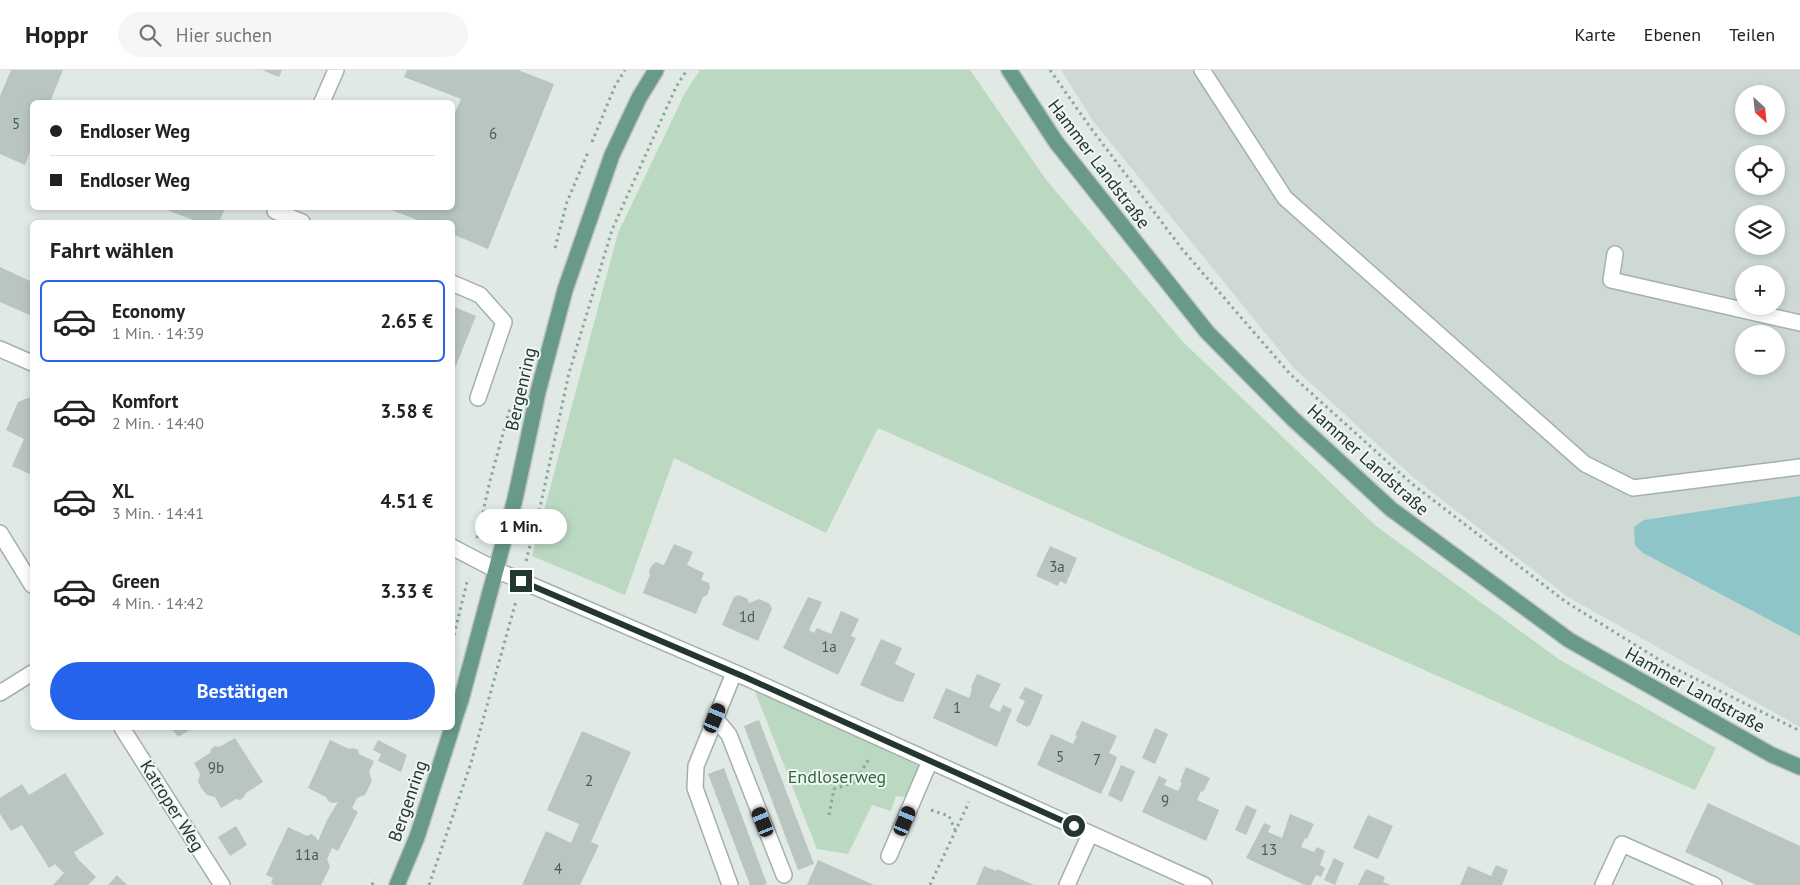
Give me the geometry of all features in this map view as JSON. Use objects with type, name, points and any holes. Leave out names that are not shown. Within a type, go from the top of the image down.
[{"type":"main road","name":"Bergenring","points":[[455,716],[515,498],[538,392],[565,290],[612,155],[639,98],[656,70]]},
{"type":"main road","name":"Hammer Landstraße","points":[[1009,70],[1056,142],[1206,332],[1292,418],[1390,510],[1568,640],[1772,755],[1800,767]]},
{"type":"main road","name":"Bergenring","points":[[397,885],[417,837],[451,730]]},
{"type":"street","points":[[323,100],[336,70]]},
{"type":"street","points":[[1202,70],[1285,198],[1585,464],[1632,488],[1800,467]]},
{"type":"street","points":[[274,214],[295,220]]},
{"type":"street","points":[[1615,254],[1611,280],[1800,323]]},
{"type":"street","points":[[455,284],[480,294],[504,322],[478,398]]},
{"type":"street","points":[[0,349],[30,362]]},
{"type":"street","points":[[0,533],[30,582]]},
{"type":"street","points":[[455,549],[496,570],[734,673],[1204,885]]},
{"type":"street","points":[[730,885],[695,788],[696,766],[734,673]]},
{"type":"street","points":[[0,693],[30,674]]},
{"type":"street","points":[[715,718],[729,735],[784,874]]},
{"type":"street","name":"Katroper Weg","points":[[123,730],[222,885]]},
{"type":"street","points":[[890,856],[930,761]]},
{"type":"street","points":[[1067,885],[1090,834]]},
{"type":"street","points":[[1603,885],[1622,844],[1714,885]]},
{"type":"path","points":[[429,885],[471,763],[541,504],[570,373],[612,230],[676,87],[687,70]]},
{"type":"path","points":[[1050,70],[1090,127],[1182,249],[1290,374],[1411,483],[1566,602],[1666,664],[1800,731]]},
{"type":"path","points":[[455,629],[472,558]]},
{"type":"path","points":[[829,815],[834,789],[855,782],[881,739]]},
{"type":"path","points":[[930,885],[978,783]]},
{"type":"path","points":[[912,803],[949,816],[955,830]]},
{"type":"shaded area","points":[[1061,70],[1800,70],[1800,727],[1568,597],[1414,478],[1293,367],[1093,121]]},
{"type":"green space","points":[[700,70],[970,70],[1047,181],[1183,342],[1376,526],[1560,660],[1716,748],[1695,790],[878,428],[826,533],[674,458],[625,595],[532,556],[618,233],[685,93]]},
{"type":"green space","name":"Endloserweg","points":[[754,689],[919,766],[906,797],[896,796],[891,811],[872,805],[848,854],[817,849]]},
{"type":"water","points":[[1800,496],[1800,636],[1643,553],[1635,545],[1634,527],[1644,520]]},
{"type":"building","points":[[11,70],[63,70],[51,100],[30,100],[30,151],[25,165],[0,154],[0,96]]},
{"type":"building","points":[[262,70],[282,70],[279,77]]},
{"type":"building","points":[[407,70],[518,70],[554,84],[488,249],[455,235],[455,220],[418,220],[391,210],[455,210],[455,113],[461,99],[404,77]]},
{"type":"building","points":[[167,210],[224,210],[220,220],[193,220]]},
{"type":"building","points":[[0,267],[30,281],[30,315],[0,302]]},
{"type":"building","points":[[455,307],[476,316],[455,368]]},
{"type":"building","points":[[30,397],[30,474],[12,466],[24,439],[6,430],[18,402]]},
{"type":"building","points":[[674,544],[693,552],[687,565],[704,573],[701,580],[709,583],[710,588],[707,595],[703,597],[696,614],[643,593],[652,565],[656,562],[664,565]]},
{"type":"building","points":[[1050,546],[1077,558],[1066,584],[1060,581],[1058,586],[1036,576]]},
{"type":"building","points":[[739,595],[748,599],[749,603],[759,599],[770,604],[772,609],[758,641],[722,625],[734,597]]},
{"type":"building","points":[[808,597],[822,602],[809,630],[814,633],[817,628],[831,634],[841,611],[859,619],[851,636],[856,638],[838,675],[783,648]]},
{"type":"building","points":[[881,639],[902,648],[895,664],[915,674],[903,702],[860,685]]},
{"type":"building","points":[[977,674],[1001,684],[989,707],[1000,712],[1003,705],[1012,709],[997,747],[933,718],[946,688],[969,698]]},
{"type":"building","points":[[1025,687],[1043,695],[1028,727],[1016,720],[1025,701],[1019,698]]},
{"type":"building","points":[[759,720],[814,864],[798,870],[744,726]]},
{"type":"building","points":[[1082,721],[1117,736],[1109,753],[1117,757],[1101,794],[1037,765],[1051,734],[1073,744]]},
{"type":"building","points":[[1155,728],[1168,734],[1155,764],[1142,758]]},
{"type":"building","points":[[173,730],[190,730],[178,737]]},
{"type":"building","points":[[582,731],[631,752],[591,842],[599,845],[580,885],[522,885],[546,831],[571,843],[579,824],[547,810]]},
{"type":"building","points":[[235,738],[263,782],[246,793],[240,800],[236,799],[221,808],[215,797],[207,795],[202,789],[198,782],[200,774],[194,763],[210,753],[211,749],[215,746],[219,747]]},
{"type":"building","points":[[330,740],[349,749],[358,750],[359,754],[374,761],[369,772],[372,781],[365,795],[357,798],[352,808],[358,812],[338,851],[332,848],[327,859],[330,867],[321,885],[274,885],[271,883],[273,878],[266,875],[288,827],[307,836],[311,834],[318,841],[327,820],[338,802],[332,803],[326,797],[308,788]]},
{"type":"building","points":[[378,740],[407,755],[401,772],[378,761],[381,754],[373,750]]},
{"type":"building","points":[[1121,765],[1135,771],[1122,802],[1108,795]]},
{"type":"building","points":[[1186,767],[1210,778],[1197,800],[1219,810],[1206,841],[1142,812],[1159,776],[1167,780],[1164,785],[1178,791]]},
{"type":"building","points":[[724,768],[767,884],[750,885],[708,774]]},
{"type":"building","points":[[65,773],[104,834],[74,852],[78,859],[96,877],[88,885],[53,885],[64,873],[55,864],[49,868],[22,825],[11,831],[0,814],[0,798],[22,784],[29,795]]},
{"type":"building","points":[[1708,803],[1800,846],[1800,885],[1756,885],[1685,852]]},
{"type":"building","points":[[1246,805],[1257,810],[1246,835],[1235,830]]},
{"type":"building","points":[[1290,814],[1314,824],[1301,847],[1314,852],[1317,847],[1325,851],[1320,865],[1325,868],[1321,877],[1316,875],[1311,885],[1305,885],[1246,858],[1264,823],[1271,826],[1268,832],[1282,838]]},
{"type":"building","points":[[1368,815],[1393,826],[1378,859],[1353,848]]},
{"type":"building","points":[[236,826],[247,845],[230,856],[218,837]]},
{"type":"building","points":[[1334,858],[1344,863],[1335,885],[1324,880]]},
{"type":"building","points":[[818,860],[874,885],[807,885]]},
{"type":"building","points":[[1496,865],[1508,870],[1502,885],[1460,885],[1468,866],[1491,876]]},
{"type":"building","points":[[984,866],[996,871],[997,869],[1034,885],[976,885]]},
{"type":"building","points":[[1366,869],[1385,877],[1383,882],[1390,885],[1358,885]]},
{"type":"building","points":[[117,875],[127,885],[108,885]]},
{"type":"route","points":[[521,581],[747,678],[1074,826]]}]
